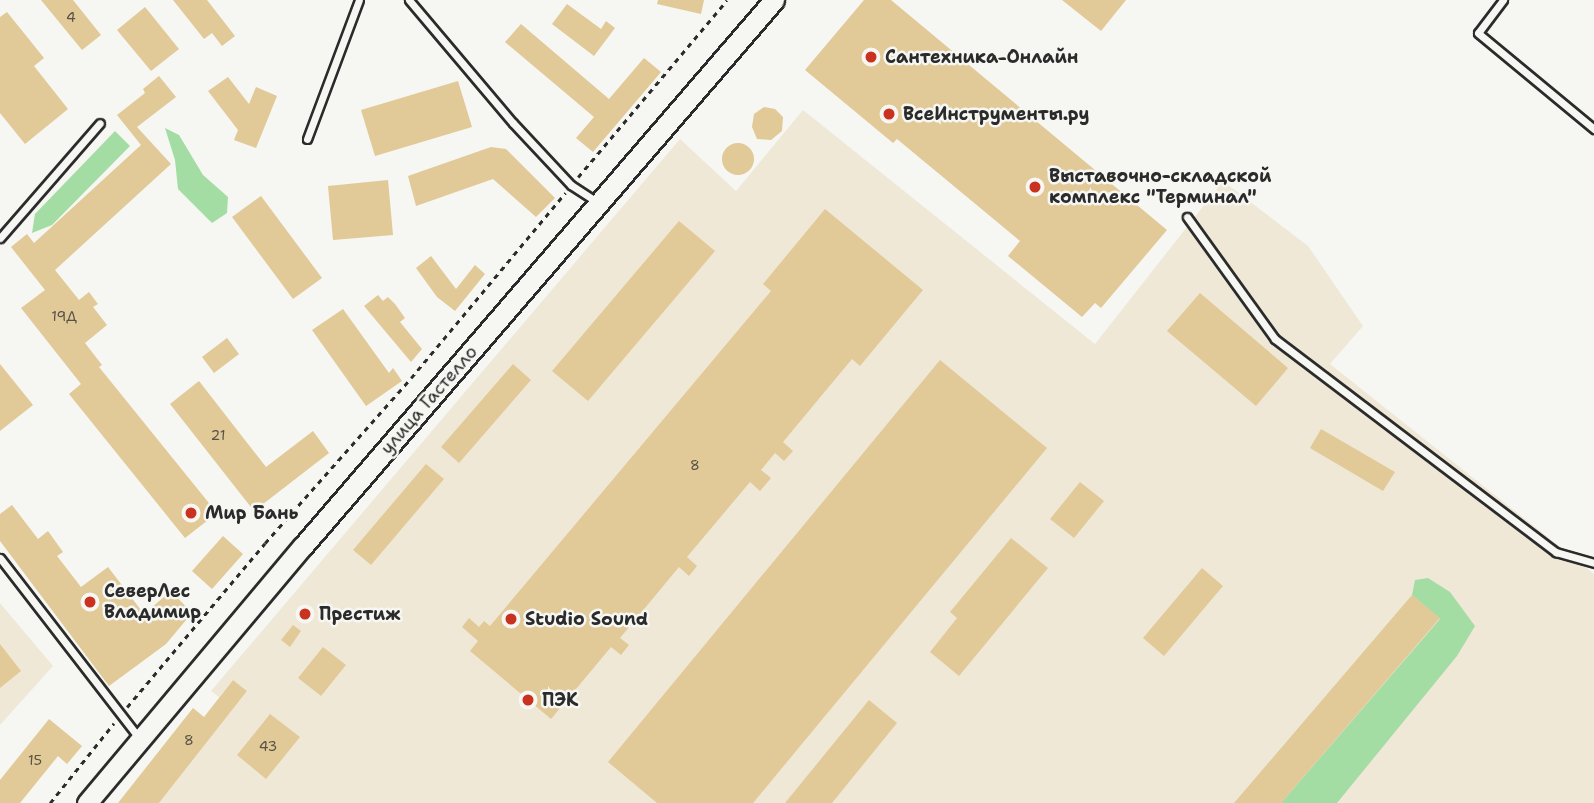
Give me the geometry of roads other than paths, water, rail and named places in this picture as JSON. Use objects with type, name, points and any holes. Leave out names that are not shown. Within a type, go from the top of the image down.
[{"type":"main road","name":"улица Гастелло","points":[[86,803],[774,0]]},
{"type":"lane","points":[[307,139],[359,0]]},
{"type":"lane","points":[[409,0],[513,123],[571,185],[599,203]]},
{"type":"lane","points":[[1503,0],[1478,33],[1594,129]]},
{"type":"lane","points":[[0,238],[100,123]]},
{"type":"lane","points":[[1187,217],[1275,339],[1556,552],[1594,563]]},
{"type":"lane","points":[[0,558],[140,739]]},
{"type":"place","name":"Сантехника-Онлайн","points":[[871,57]]},
{"type":"place","name":"ВсеИнструменты.ру","points":[[889,114]]},
{"type":"place","name":"Выставочно-складской комплекс \"Терминал\"","points":[[1035,187]]},
{"type":"place","name":"Мир Бань","points":[[191,513]]},
{"type":"place","name":"СеверЛес Владимир","points":[[90,602]]},
{"type":"place","name":"Престиж","points":[[305,614]]},
{"type":"place","name":"Studio Sound","points":[[511,619]]},
{"type":"place","name":"ПЭК","points":[[528,700]]}]
